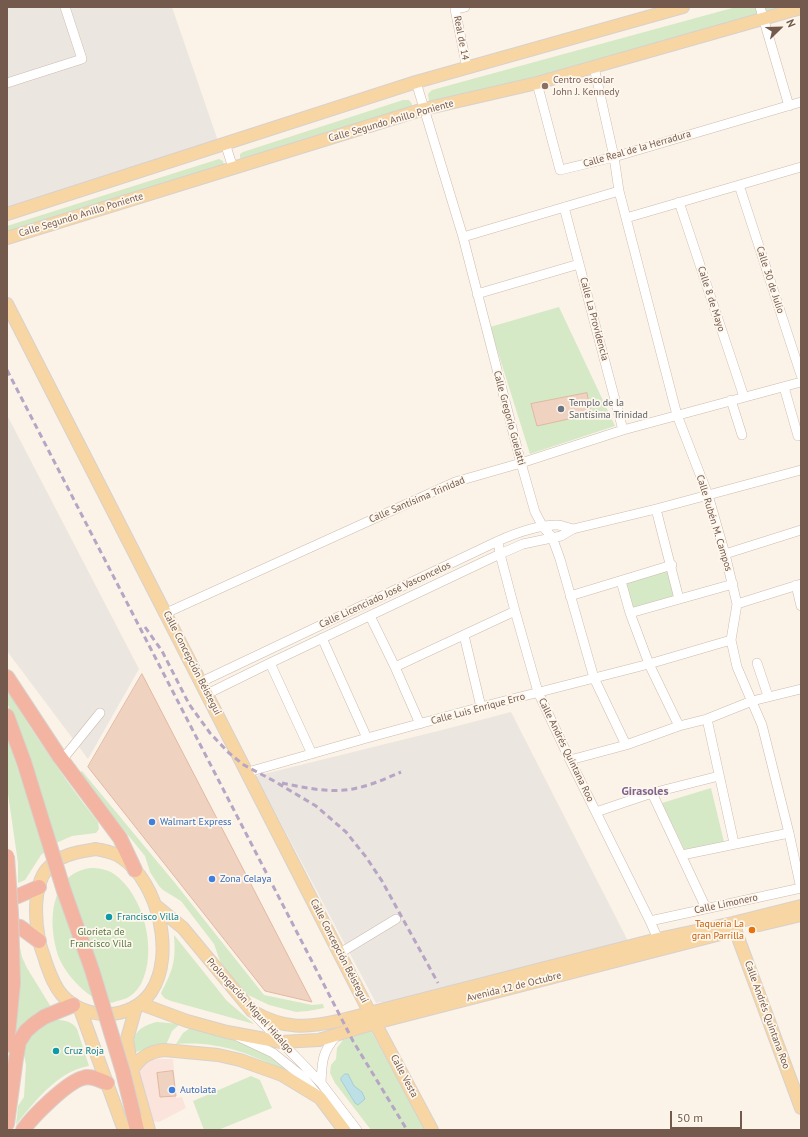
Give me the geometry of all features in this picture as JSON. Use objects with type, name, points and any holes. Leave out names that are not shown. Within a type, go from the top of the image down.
[{"type":"highway","points":[[7,677],[62,760],[120,838],[135,870]]},
{"type":"highway","points":[[7,716],[24,762],[64,891],[92,970],[123,1072],[136,1123]]},
{"type":"highway","points":[[7,855],[11,913],[12,983],[7,1045]]},
{"type":"highway","points":[[7,897],[18,896],[39,887]]},
{"type":"highway","points":[[7,925],[20,928],[39,941]]},
{"type":"highway","points":[[7,1124],[19,1042],[26,1031],[44,1017],[77,1007]]},
{"type":"highway","points":[[23,1130],[54,1097],[74,1083],[83,1078],[90,1077],[106,1083]]},
{"type":"main road","points":[[7,214],[416,82],[683,7]]},
{"type":"main road","name":"Calle Segundo Anillo Poniente","points":[[7,238],[424,109],[537,83],[594,67],[762,13],[801,8]]},
{"type":"main road","name":"Calle Concepción Béistegui","points":[[7,304],[373,1017]]},
{"type":"main road","points":[[96,849],[112,852],[123,858],[135,870],[144,882],[155,905],[161,927],[164,948],[161,970],[155,986],[147,998],[138,1006],[121,1013],[93,1013],[77,1007],[61,994],[52,979],[39,941],[36,915],[39,887],[47,870],[62,856],[77,852],[96,849]]},
{"type":"main road","name":"Prolongación Miguel Hidalgo","points":[[155,905],[183,928],[252,1011]]},
{"type":"main road","name":"Avenida 12 de Octubre","points":[[734,927],[801,906]]},
{"type":"main road","name":"Avenida 12 de Octubre","points":[[227,1032],[281,1042],[319,1040],[338,1035],[373,1017],[660,944],[734,927],[801,915]]},
{"type":"main road","name":"Calle Andrés Quintana Roo","points":[[734,927],[801,1108]]},
{"type":"main road","points":[[138,1006],[127,1039],[132,1070],[148,1130]]},
{"type":"main road","name":"Prolongación Miguel Hidalgo","points":[[138,1006],[227,1032]]},
{"type":"main road","points":[[77,1007],[124,1130]]},
{"type":"main road","name":"Avenida 12 de Octubre","points":[[252,1011],[264,1018],[300,1027],[326,1024],[353,1017],[373,1017]]},
{"type":"main road","name":"Calle Vesta","points":[[373,1017],[432,1130]]},
{"type":"main road","points":[[132,1070],[142,1057],[155,1051],[173,1050],[218,1055],[245,1061],[282,1075],[320,1098]]},
{"type":"main road","name":"Prolongación Miguel Hidalgo","points":[[320,1098],[344,1130]]},
{"type":"street","points":[[7,83],[82,59],[66,7]]},
{"type":"street","name":"Real de 14","points":[[466,7],[455,9],[467,68]]},
{"type":"street","points":[[762,13],[789,106]]},
{"type":"street","name":"Calle Rubén M. Campos","points":[[594,67],[614,157],[619,191],[677,415],[708,495],[733,584],[737,604],[731,640],[737,667],[762,725],[801,888]]},
{"type":"street","name":"Calle Gregorio Guelatti","points":[[416,82],[463,237],[535,512],[552,537],[594,678],[626,745]]},
{"type":"street","name":"Calle Real de la Herradura","points":[[537,83],[560,170],[614,157],[801,102]]},
{"type":"street","points":[[225,143],[233,168]]},
{"type":"street","points":[[626,218],[801,167]]},
{"type":"street","name":"Calle 30 de Julio","points":[[739,185],[801,375]]},
{"type":"street","points":[[463,237],[619,191]]},
{"type":"street","name":"Calle 8 de Mayo","points":[[679,202],[744,397]]},
{"type":"street","name":"Calle La Providencia","points":[[564,208],[624,430]]},
{"type":"street","points":[[477,294],[579,264]]},
{"type":"street","name":"Calle Santísima Trinidad","points":[[166,613],[455,482],[521,463],[624,430],[801,382]]},
{"type":"street","points":[[784,387],[798,436]]},
{"type":"street","points":[[731,400],[742,435]]},
{"type":"street","name":"Calle Licenciado José Vasconcelos","points":[[207,694],[322,638],[523,544],[561,536],[573,530],[801,470]]},
{"type":"street","points":[[656,509],[672,565],[679,599]]},
{"type":"street","name":"Calle Licenciado José Vasconcelos","points":[[201,682],[498,541],[518,533],[544,527],[559,525],[573,530]]},
{"type":"street","points":[[725,554],[801,530]]},
{"type":"street","name":"Calle Andrés Quintana Roo","points":[[498,541],[515,611],[538,692],[570,760],[650,920],[660,944]]},
{"type":"street","points":[[570,596],[672,565]]},
{"type":"street","points":[[621,581],[630,613],[649,664],[680,726]]},
{"type":"street","points":[[630,613],[733,584]]},
{"type":"street","points":[[737,604],[798,584],[801,606]]},
{"type":"street","points":[[395,667],[515,611]]},
{"type":"street","points":[[370,616],[395,667],[420,724]]},
{"type":"street","points":[[464,635],[481,707]]},
{"type":"street","points":[[322,638],[367,738]]},
{"type":"street","name":"Calle Luis Enrique Erro","points":[[248,772],[481,707],[649,664],[731,640]]},
{"type":"street","points":[[270,663],[312,754]]},
{"type":"street","points":[[757,663],[768,696]]},
{"type":"street","points":[[570,760],[626,745],[768,696],[801,689]]},
{"type":"street","points":[[62,760],[100,713]]},
{"type":"street","points":[[707,718],[734,844]]},
{"type":"street","points":[[596,812],[652,794],[719,776]]},
{"type":"street","points":[[652,794],[706,908]]},
{"type":"street","points":[[682,855],[789,833]]},
{"type":"street","name":"Calle Limonero","points":[[650,920],[801,888]]},
{"type":"street","points":[[340,953],[396,919]]},
{"type":"street","points":[[353,1017],[360,1007],[361,995]]},
{"type":"street","name":"Prolongación Miguel Hidalgo","points":[[252,1011],[321,1083],[357,1130]]},
{"type":"street","name":"Prolongación Miguel Hidalgo","points":[[227,1032],[273,1053],[303,1077],[320,1098]]},
{"type":"street","points":[[321,1083],[322,1062],[328,1046],[338,1035]]},
{"type":"shaded area","points":[[7,7],[172,7],[219,144],[7,209]]},
{"type":"shaded area","points":[[7,415],[139,669],[88,759],[7,651]]},
{"type":"shaded area","points":[[511,712],[628,941],[383,1004],[381,1002],[376,1003],[256,776]]},
{"type":"shaded area","points":[[150,1059],[173,1059],[176,1098],[182,1097],[186,1108],[159,1122],[150,1121],[138,1068]]},
{"type":"green space","points":[[736,7],[782,7],[434,105],[429,101],[428,94],[432,90]]},
{"type":"green space","points":[[403,100],[409,100],[412,104],[411,108],[242,162],[240,158],[240,154],[243,152]]},
{"type":"green space","points":[[219,159],[223,161],[224,166],[7,236],[7,226]]},
{"type":"green space","points":[[559,307],[615,426],[530,454],[490,327]]},
{"type":"green space","points":[[671,569],[676,598],[631,611],[623,584]]},
{"type":"green space","points":[[7,690],[51,758],[98,822],[99,829],[96,833],[72,836],[56,843],[41,855],[25,880],[18,883],[18,863],[7,787],[7,737],[26,792],[39,785],[7,702]]},
{"type":"green space","points":[[82,771],[175,883],[264,995],[312,1005],[323,1004],[324,1008],[296,1012],[269,1005],[246,994],[228,974],[220,961],[214,944],[181,901],[159,886],[150,872],[145,856],[106,808],[76,775]]},
{"type":"green space","points":[[711,788],[724,842],[685,851],[662,803]]},
{"type":"green space","name":"Glorieta de Francisco Villa","points":[[91,868],[108,871],[124,883],[133,895],[140,909],[148,940],[146,971],[141,984],[134,993],[128,997],[110,1003],[94,998],[87,993],[68,973],[60,960],[53,933],[54,904],[59,891],[66,880],[77,872]]},
{"type":"green space","points":[[174,935],[227,1001],[254,1024],[171,1001],[163,996],[161,993],[173,965]]},
{"type":"green space","points":[[7,941],[19,942],[22,957],[27,968],[51,1007],[35,1016],[26,1024],[14,1039]]},
{"type":"green space","points":[[55,1020],[62,1020],[73,1024],[77,1029],[89,1066],[67,1074],[57,1081],[39,1098],[16,1125],[18,1106],[24,1097],[26,1065],[24,1055],[25,1048],[29,1039],[39,1027]]},
{"type":"green space","points":[[157,1022],[180,1024],[172,1031],[166,1045],[151,1047],[133,1053],[133,1041],[137,1032],[146,1026]]},
{"type":"green space","points":[[193,1026],[242,1042],[266,1054],[285,1069],[283,1070],[244,1053],[219,1046],[205,1044],[176,1044],[183,1033]]},
{"type":"green space","points":[[371,1031],[426,1130],[371,1130],[335,1083],[330,1073],[331,1065],[336,1059],[337,1048],[343,1040]]},
{"type":"green space","points":[[251,1076],[260,1080],[272,1108],[218,1130],[204,1130],[193,1101]]},
{"type":"water","points":[[345,1074],[348,1074],[354,1086],[362,1092],[365,1099],[358,1105],[355,1103],[341,1080]]},
{"type":"building","name":"Templo de la Santísima Trinidad","points":[[587,393],[591,414],[537,426],[531,404]]},
{"type":"building","name":"Zona Celaya","points":[[142,674],[312,1002],[265,991],[88,767]]},
{"type":"building","points":[[173,1071],[176,1096],[160,1097],[157,1073]]},
{"type":"railway","points":[[7,370],[353,1041],[407,1130]]},
{"type":"railway","points":[[145,627],[162,651],[189,704],[210,733],[229,753],[244,765],[316,806],[346,832],[366,857],[382,881],[438,983]]},
{"type":"railway","points":[[282,783],[320,790],[348,790],[368,785],[401,772]]},
{"type":"place","name":"Centro escolar John J. Kennedy","points":[[545,86]]},
{"type":"place","name":"Templo de la Santísima Trinidad","points":[[561,409]]},
{"type":"place","name":"Walmart Express","points":[[152,822]]},
{"type":"place","name":"Zona Celaya","points":[[212,879]]},
{"type":"place","name":"Francisco Villa","points":[[109,917]]},
{"type":"place","name":"Taqueria La gran Parrilla","points":[[752,930]]},
{"type":"place","name":"Cruz Roja","points":[[56,1051]]},
{"type":"place","name":"Autolata","points":[[172,1090]]},
{"type":"district","name":"Girasoles","points":[[645,792]]}]
